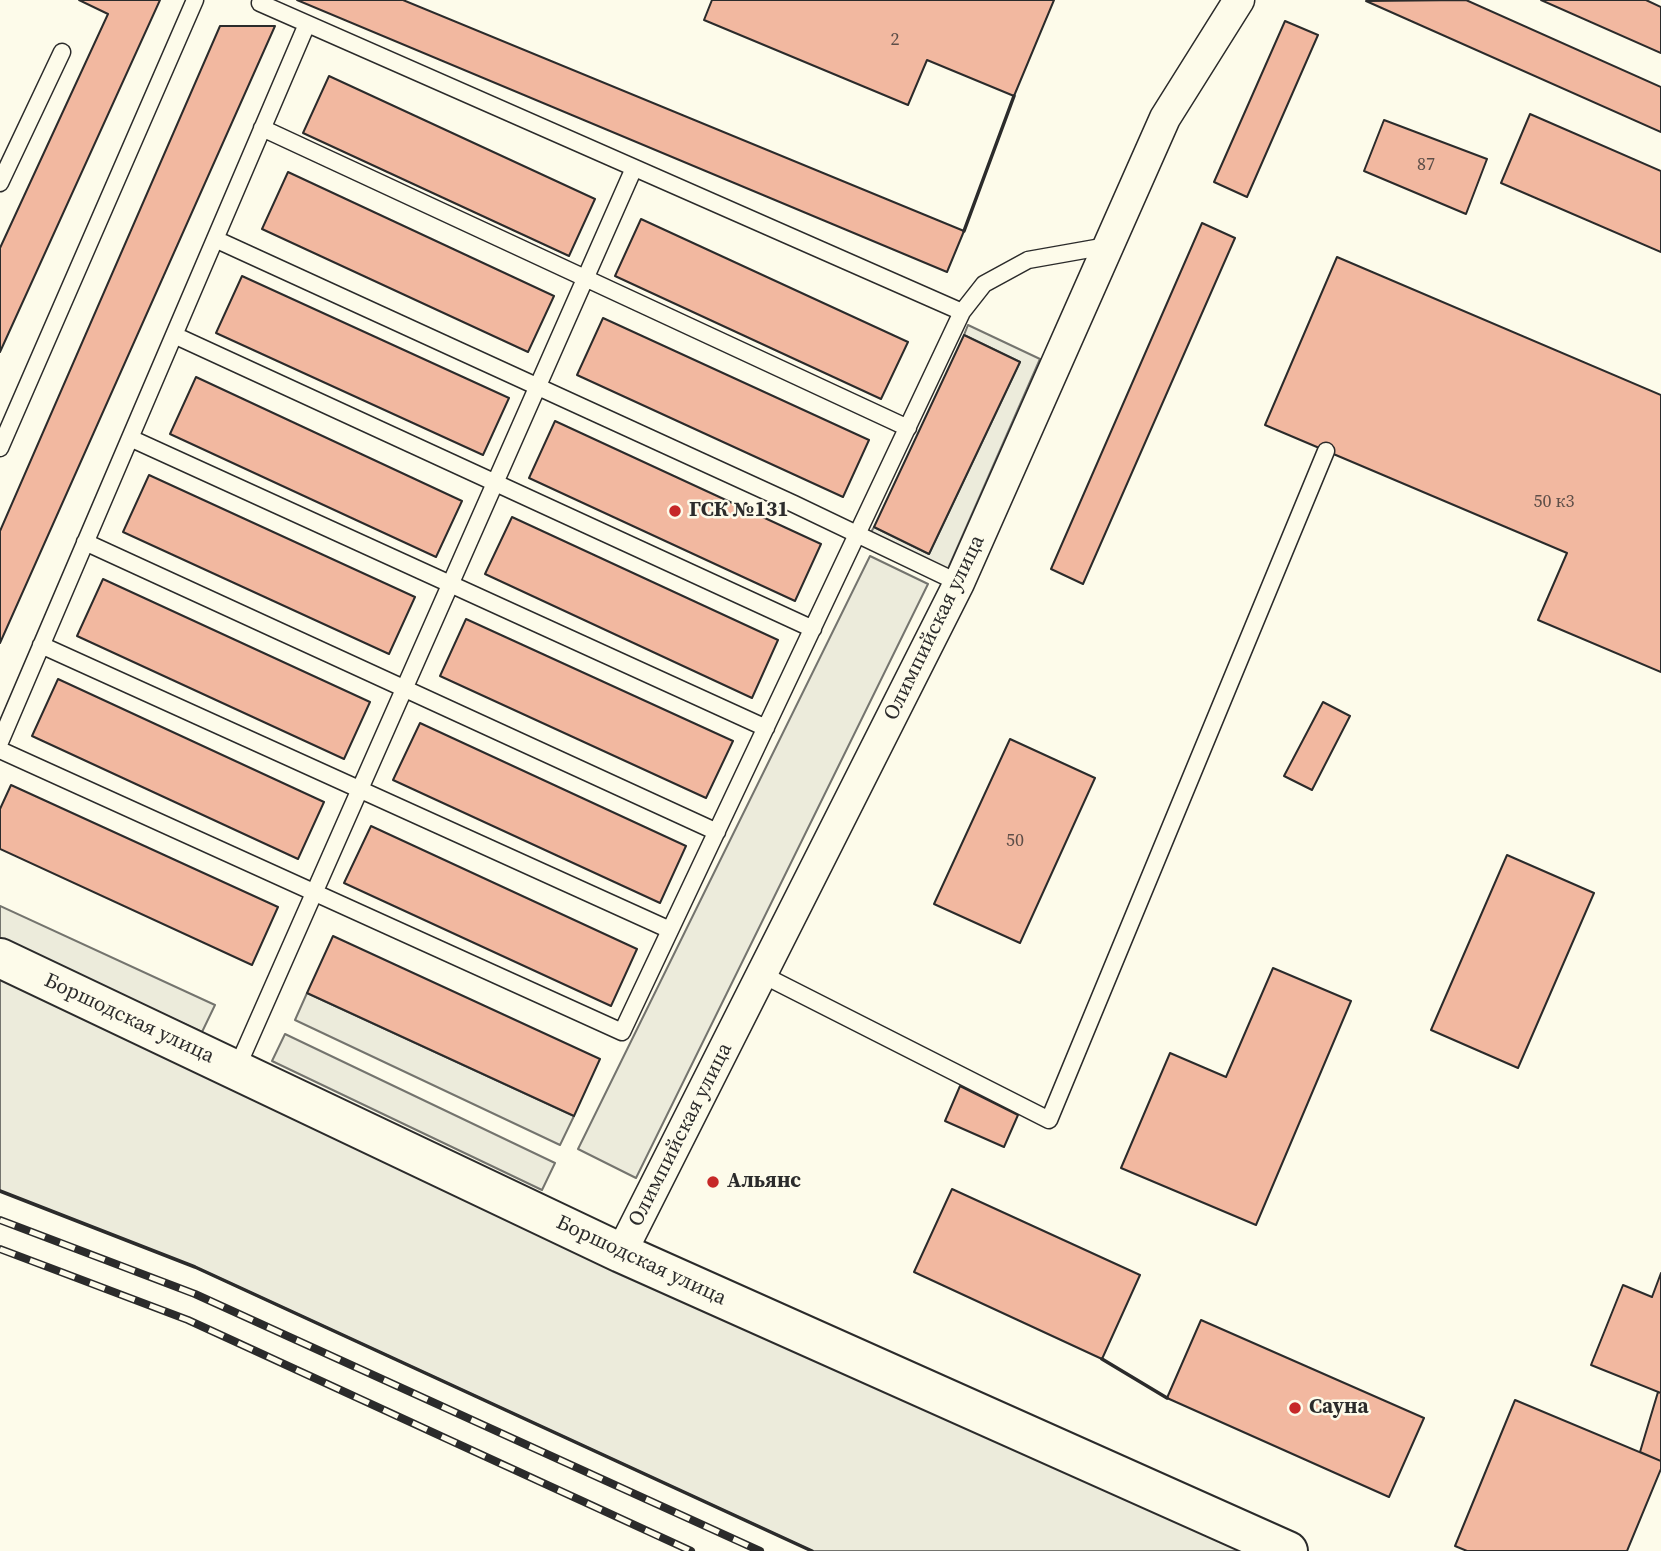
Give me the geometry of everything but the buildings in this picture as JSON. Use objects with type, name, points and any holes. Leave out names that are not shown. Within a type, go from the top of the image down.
[{"type":"street","name":"Олимпийская улица","points":[[621,1253],[959,583],[1164,118],[1239,0]]},
{"type":"street","name":"Боршодская улица","points":[[0,958],[621,1253],[1288,1551]]},
{"type":"lane","points":[[0,448],[195,0]]},
{"type":"lane","points":[[260,4],[962,312]]},
{"type":"lane","points":[[0,741],[307,24]]},
{"type":"lane","points":[[0,183],[62,52]]},
{"type":"lane","points":[[262,128],[908,428]]},
{"type":"lane","points":[[236,1070],[634,168]]},
{"type":"lane","points":[[215,239],[959,583]]},
{"type":"lane","points":[[0,750],[622,1032],[962,312],[984,284],[1028,260],[1107,246]]},
{"type":"lane","points":[[174,335],[813,629]]},
{"type":"lane","points":[[130,438],[766,728]]},
{"type":"lane","points":[[763,975],[1049,1120],[1326,451]]},
{"type":"lane","points":[[85,542],[717,831]]},
{"type":"lane","points":[[41,645],[670,930]]},
{"type":"shaded area","points":[[968,325],[1040,359],[947,571],[870,534],[874,527],[929,554],[1020,362],[964,335]]},
{"type":"shaded area","points":[[870,556],[928,584],[636,1178],[578,1149]]},
{"type":"shaded area","points":[[0,906],[215,1005],[202,1032],[0,939]]},
{"type":"shaded area","points":[[0,974],[1243,1551],[812,1551],[195,1267],[0,1191]]},
{"type":"shaded area","points":[[307,993],[574,1116],[560,1145],[295,1020]]},
{"type":"shaded area","points":[[285,1034],[555,1163],[542,1190],[272,1061]]},
{"type":"railway","points":[[0,1220],[195,1294],[760,1551]]},
{"type":"railway","points":[[0,1249],[188,1320],[691,1551]]},
{"type":"wall","points":[[964,231],[1014,96]]},
{"type":"wall","points":[[0,1191],[195,1267],[812,1551]]},
{"type":"wall","points":[[1102,1359],[1167,1398]]},
{"type":"place","name":"ГСК №131","points":[[675,511]]},
{"type":"place","name":"Альянс","points":[[713,1182]]},
{"type":"place","name":"Сауна","points":[[1295,1408]]}]
